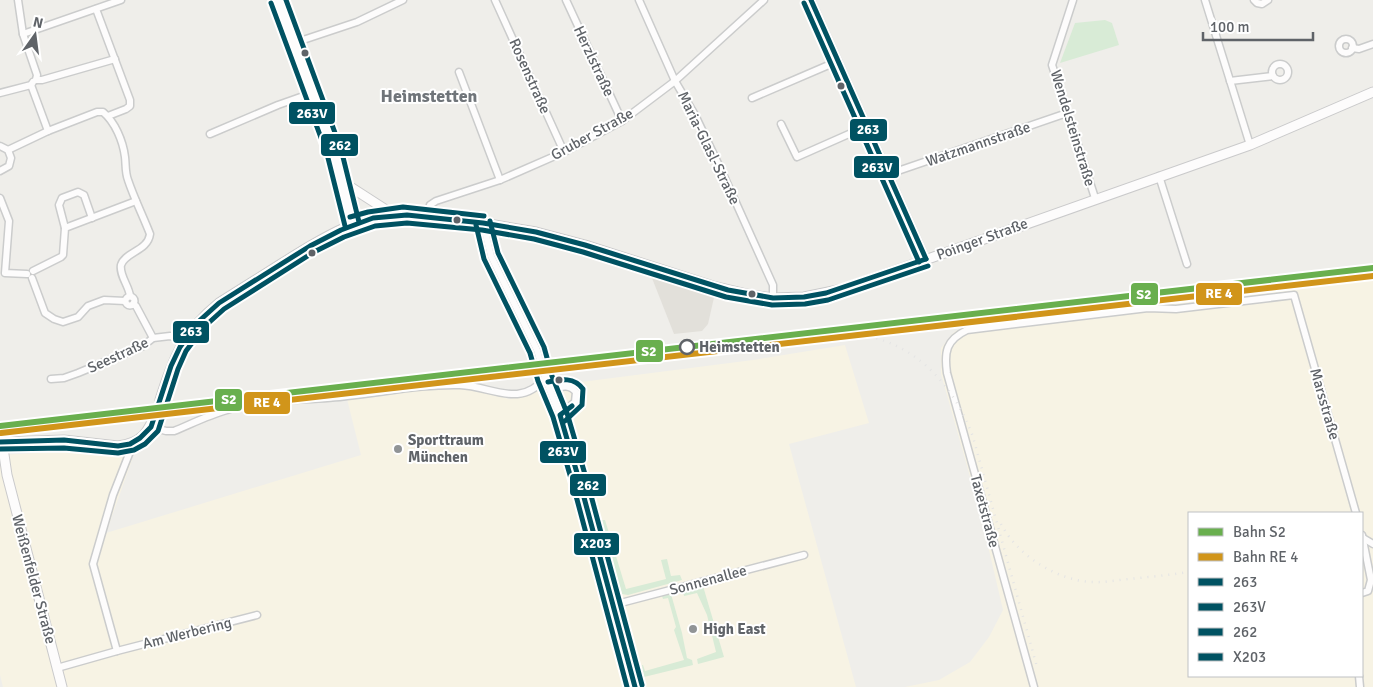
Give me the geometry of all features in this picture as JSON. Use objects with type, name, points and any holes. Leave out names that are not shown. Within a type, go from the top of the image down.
[{"type":"street","points":[[18,0],[23,34],[36,75],[33,82],[48,131]]},
{"type":"street","points":[[23,34],[120,0]]},
{"type":"street","points":[[278,0],[333,149],[352,224]]},
{"type":"street","points":[[294,43],[358,22],[402,0]]},
{"type":"street","name":"Rosenstraße","points":[[495,0],[564,152]]},
{"type":"street","name":"Herzlstraße","points":[[566,0],[622,121]]},
{"type":"street","name":"Maria-Glasl-Straße","points":[[639,0],[675,81],[695,115],[727,182],[773,285],[772,298]]},
{"type":"street","name":"Gruber Straße","points":[[427,216],[430,206],[436,201],[500,180],[564,152],[622,121],[675,81],[764,0]]},
{"type":"street","points":[[811,0],[926,259]]},
{"type":"street","name":"Wendelsteinstraße","points":[[1073,0],[1052,65],[1095,198]]},
{"type":"street","points":[[1205,0],[1250,145]]},
{"type":"street","points":[[1254,0],[1260,4],[1265,4],[1268,0]]},
{"type":"street","points":[[96,9],[130,100],[130,106],[126,109],[108,116]]},
{"type":"street","points":[[1352,48],[1359,49],[1373,44]]},
{"type":"street","points":[[0,93],[114,59]]},
{"type":"street","points":[[752,98],[838,61]]},
{"type":"street","points":[[459,72],[500,180]]},
{"type":"street","points":[[1230,81],[1273,76]]},
{"type":"street","name":"Poinger Straße","points":[[160,400],[171,366],[185,340],[198,322],[219,303],[304,249],[352,224],[394,215],[427,216],[483,223],[564,239],[728,290],[772,298],[804,297],[826,293],[926,259],[1250,145],[1373,92]]},
{"type":"street","points":[[210,134],[278,105],[312,93]]},
{"type":"street","points":[[8,150],[48,131],[97,112],[103,112],[108,116],[113,123],[125,156],[127,178],[150,234],[143,247],[124,260],[121,265],[127,299]]},
{"type":"street","name":"Watzmannstraße","points":[[889,174],[1067,112]]},
{"type":"street","points":[[781,124],[797,157],[867,126]]},
{"type":"street","points":[[0,146],[8,150],[11,162],[5,169],[0,171]]},
{"type":"street","points":[[1159,176],[1188,264]]},
{"type":"street","points":[[343,184],[394,215]]},
{"type":"street","points":[[0,198],[9,222],[3,250],[2,273],[31,274],[61,258],[65,228],[59,205],[62,198],[78,192],[84,195],[92,218]]},
{"type":"street","points":[[65,228],[136,201]]},
{"type":"street","points":[[483,223],[491,256],[530,333],[560,415],[635,687]]},
{"type":"street","points":[[31,274],[45,313],[54,319],[63,322],[78,317],[88,306],[104,300],[134,300],[133,304],[136,306],[153,338]]},
{"type":"street","name":"Marsstraße","points":[[954,336],[966,330],[1142,309],[1176,309],[1294,295],[1356,512]]},
{"type":"street","name":"Seestraße","points":[[52,379],[64,378],[78,373],[143,346],[153,338],[170,336],[185,340]]},
{"type":"street","name":"Taxetstraße","points":[[954,336],[948,347],[945,360],[947,373],[1034,687]]},
{"type":"street","points":[[151,427],[174,432],[227,410],[249,405],[440,385],[464,385],[513,395],[530,390],[540,384],[545,378]]},
{"type":"street","points":[[550,389],[566,386],[576,392],[575,402],[560,415]]},
{"type":"street","points":[[1,441],[64,440],[118,446],[130,444],[140,438],[151,427],[156,411]]},
{"type":"street","name":"Weißenfelder Straße","points":[[1,441],[4,473],[62,687]]},
{"type":"street","points":[[117,651],[93,564],[102,528],[131,449],[130,444]]},
{"type":"street","points":[[1363,541],[1372,580],[1368,591],[1363,593]]},
{"type":"street","name":"Sonnenallee","points":[[613,605],[804,555]]},
{"type":"street","name":"Am Werbering","points":[[57,668],[257,615]]},
{"type":"shaded area","points":[[650,273],[715,293],[708,324],[702,331],[674,334]]},
{"type":"shaded area","points":[[1373,278],[1373,687],[905,687],[939,680],[970,662],[989,637],[1003,610],[980,512],[941,374],[941,348],[953,333],[967,323],[1205,299]]},
{"type":"shaded area","points":[[845,345],[869,423],[789,444],[856,687],[3,687],[0,675],[0,455],[71,451],[119,454],[132,460],[106,533],[361,455],[347,399],[439,387],[461,388],[510,399],[542,387],[753,360]]},
{"type":"green space","points":[[1105,20],[1112,23],[1119,45],[1060,63],[1075,23]]},
{"type":"green space","points":[[601,520],[605,520],[626,589],[666,579],[661,560],[667,559],[671,576],[680,575],[682,580],[628,595],[622,594]]},
{"type":"green space","points":[[703,586],[724,657],[698,664],[697,659],[716,652],[707,615],[697,593],[684,596],[683,590]]},
{"type":"green space","points":[[671,594],[687,658],[692,660],[693,665],[644,677],[642,665],[645,671],[684,660],[674,630],[676,627],[668,598],[663,599],[662,596]]},
{"type":"railway","points":[[807,332],[858,334],[879,339],[898,347],[930,369],[955,400],[973,437],[1037,667]]},
{"type":"railway","points":[[1001,524],[1017,546],[1039,564],[1051,571],[1078,580],[1105,582],[1188,572]]},
{"type":"rail line","name":"S2","points":[[0,426],[1373,268]]},
{"type":"transit line","name":"262","points":[[286,0],[341,149],[359,222]]},
{"type":"transit line","name":"263","points":[[811,0],[926,259]]},
{"type":"transit line","name":"263V","points":[[271,3],[327,154],[345,226]]},
{"type":"transit line","name":"263V","points":[[804,3],[919,262]]},
{"type":"transit line","name":"262","points":[[350,217],[368,212],[403,207],[484,216]]},
{"type":"transit line","name":"263","points":[[0,442],[64,440],[118,446],[130,444],[140,438],[151,427],[171,366],[180,347],[198,322],[219,303],[310,246],[341,230],[373,218],[407,215],[483,223],[536,232],[585,245],[728,290],[773,298],[804,297],[826,293],[926,259]]},
{"type":"transit line","name":"262","points":[[490,221],[498,253],[544,347],[552,376],[567,413],[642,685]]},
{"type":"transit line","name":"263V","points":[[0,449],[64,448],[118,453],[134,450],[145,444],[158,431],[178,369],[186,351],[204,327],[224,309],[314,252],[344,237],[375,226],[407,223],[482,230],[534,239],[583,252],[726,297],[772,305],[805,304],[828,300],[928,266]]},
{"type":"transit line","name":"263V","points":[[476,225],[484,259],[530,353],[538,381],[553,417],[627,687]]},
{"type":"transit line","points":[[1,433],[1373,276]]},
{"type":"transit line","name":"262","points":[[548,382],[572,381],[576,382],[583,389],[582,405],[565,421]]},
{"type":"transit line","name":"X203","points":[[572,406],[560,415],[635,687]]},
{"type":"place","name":"Heimstetten","points":[[687,347]]},
{"type":"place","name":"Sporttraum München","points":[[398,449]]},
{"type":"place","name":"High East","points":[[693,629]]},
{"type":"district","name":"Heimstetten","points":[[429,96]]}]
